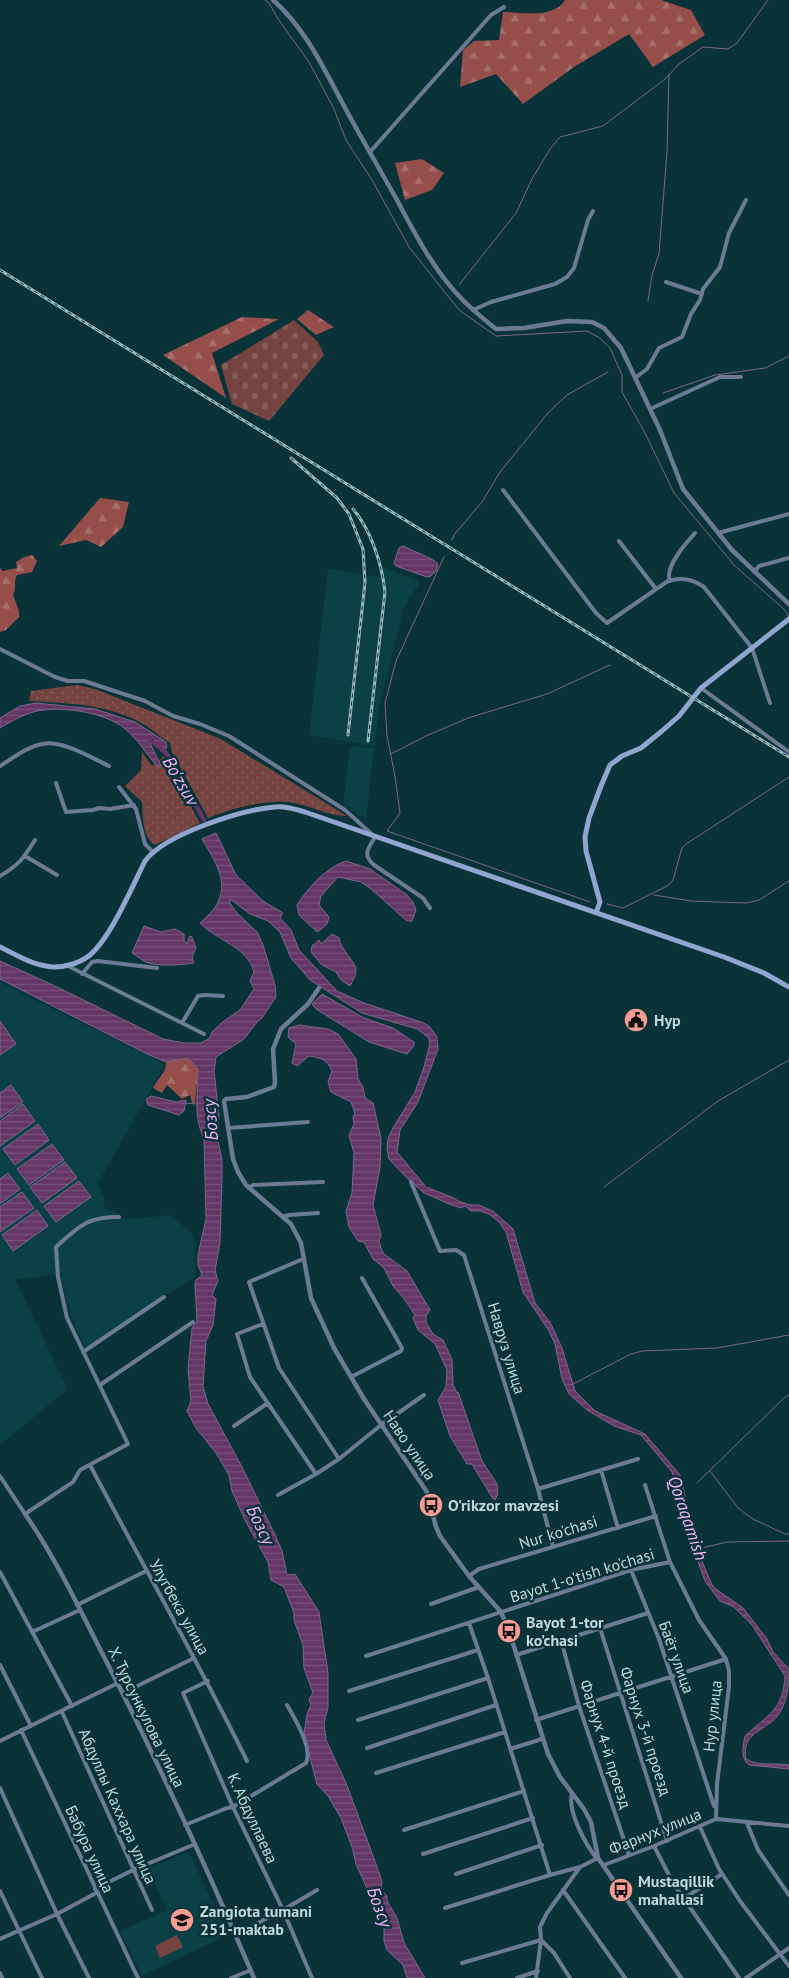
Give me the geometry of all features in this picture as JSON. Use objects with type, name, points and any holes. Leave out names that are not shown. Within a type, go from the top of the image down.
[{"type":"main road","points":[[606,916],[602,911],[586,851],[585,837],[589,818],[607,771],[615,760],[642,748],[671,724],[701,688],[789,619]]},
{"type":"main road","points":[[0,947],[41,965],[66,966],[84,959],[97,947],[125,902],[145,861],[153,852],[169,842],[214,822],[250,811],[274,807],[300,810],[606,916],[749,967],[775,978],[789,987]]},
{"type":"main road","points":[[596,913],[600,902]]},
{"type":"street","points":[[273,0],[298,28],[316,53],[434,266],[452,288],[473,310],[496,329],[524,328],[567,321],[592,322],[604,328],[621,348],[636,378],[683,489],[718,533],[754,572],[789,604]]},
{"type":"street","points":[[370,152],[471,36],[491,15],[504,7]]},
{"type":"street","points":[[636,378],[647,369],[659,348],[682,337],[708,280],[715,275],[720,267],[729,233],[746,200]]},
{"type":"street","points":[[473,310],[490,302],[555,284],[567,277],[574,268],[588,220],[593,211]]},
{"type":"street","points":[[666,282],[702,294]]},
{"type":"street","points":[[650,409],[720,377],[741,377]]},
{"type":"street","points":[[503,490],[600,619],[607,623],[656,589],[678,578],[695,581],[704,587],[752,648],[770,703]]},
{"type":"street","points":[[718,533],[789,514]]},
{"type":"street","points":[[670,581],[668,576],[681,548],[695,533]]},
{"type":"street","points":[[619,541],[656,589]]},
{"type":"street","points":[[754,572],[759,566],[789,558]]},
{"type":"street","points":[[0,648],[46,673],[68,681],[84,681],[145,701],[173,716],[200,724],[229,736],[345,810],[375,836],[366,852],[367,859],[423,898],[430,908]]},
{"type":"street","points":[[701,688],[789,752]]},
{"type":"street","points":[[0,766],[30,749],[50,743],[85,754],[109,766]]},
{"type":"street","points":[[56,783],[66,812],[99,808],[110,809],[134,805]]},
{"type":"street","points":[[118,787],[134,805],[145,844],[153,852]]},
{"type":"street","points":[[0,876],[10,871],[25,856],[35,840]]},
{"type":"street","points":[[25,856],[57,875]]},
{"type":"street","points":[[82,974],[92,962],[98,961],[157,968]]},
{"type":"street","points":[[66,966],[204,1034]]},
{"type":"street","name":"Наво улица","points":[[319,988],[308,1004],[281,1029],[273,1049],[276,1082],[274,1088],[247,1097],[224,1099],[224,1114],[233,1159],[238,1172],[249,1188],[283,1217],[297,1232],[301,1243],[311,1298],[334,1348],[381,1425],[427,1492],[436,1527],[469,1576],[501,1612],[542,1739],[548,1754],[572,1794],[584,1809],[590,1822],[597,1858]]},
{"type":"street","points":[[182,1023],[198,996],[223,996]]},
{"type":"street","points":[[228,1128],[308,1122]]},
{"type":"street","points":[[249,1188],[253,1185],[323,1182]]},
{"type":"street","name":"Навруз улица","points":[[411,1182],[440,1251],[456,1250],[464,1255],[538,1489],[553,1547]]},
{"type":"street","points":[[283,1217],[318,1214]]},
{"type":"street","points":[[25,1514],[73,1482],[80,1470],[128,1444],[67,1318],[58,1277],[56,1247],[79,1226],[101,1216],[119,1217]]},
{"type":"street","points":[[303,1259],[249,1282],[279,1368],[339,1459]]},
{"type":"street","points":[[351,1377],[401,1351],[402,1348],[362,1278]]},
{"type":"street","points":[[83,1352],[164,1297]]},
{"type":"street","points":[[100,1385],[193,1322]]},
{"type":"street","points":[[263,1324],[237,1334],[250,1377],[316,1474]]},
{"type":"street","points":[[278,1495],[339,1459],[381,1425],[424,1395]]},
{"type":"street","points":[[234,1426],[268,1403]]},
{"type":"street","points":[[538,1489],[638,1459]]},
{"type":"street","name":"Улугбека улица","points":[[90,1465],[146,1571],[208,1681],[248,1761]]},
{"type":"street","points":[[601,1470],[618,1528]]},
{"type":"street","name":"Х. Турсункулова улица","points":[[0,1476],[34,1527],[118,1683],[195,1844],[254,1978]]},
{"type":"street","name":"Нур улица","points":[[645,1485],[670,1562],[698,1620],[726,1659],[729,1671],[716,1819]]},
{"type":"street","name":"Nur ko'chasi","points":[[469,1576],[479,1569],[656,1516]]},
{"type":"street","name":"Bayot 1-o'tish ko'chasi","points":[[366,1656],[630,1570],[670,1562]]},
{"type":"street","name":"Баёт улица","points":[[630,1570],[659,1639],[716,1810]]},
{"type":"street","points":[[77,1605],[146,1571]]},
{"type":"street","points":[[0,1572],[72,1706]]},
{"type":"street","points":[[431,1604],[479,1587]]},
{"type":"street","points":[[32,1632],[80,1610]]},
{"type":"street","points":[[516,1654],[648,1613]]},
{"type":"street","points":[[469,1622],[542,1845],[550,1875]]},
{"type":"street","name":"Фарнух 3-й проезд","points":[[600,1628],[668,1841]]},
{"type":"street","name":"Фарнух 4-й проезд","points":[[561,1640],[580,1706],[629,1855]]},
{"type":"street","points":[[349,1691],[478,1650]]},
{"type":"street","points":[[123,1693],[194,1658]]},
{"type":"street","points":[[536,1720],[726,1659]]},
{"type":"street","points":[[0,1665],[31,1726]]},
{"type":"street","points":[[358,1720],[488,1678]]},
{"type":"street","name":"К. Абдуллаева","points":[[208,1681],[183,1693],[233,1807],[283,1910],[312,1978]]},
{"type":"street","points":[[0,1741],[118,1683]]},
{"type":"street","points":[[185,1824],[233,1807],[291,1773],[307,1760],[301,1731],[287,1705]]},
{"type":"street","points":[[367,1748],[496,1705]]},
{"type":"street","name":"Абдуллы Каххара улица","points":[[62,1712],[152,1910]]},
{"type":"street","name":"Бабура улица","points":[[21,1730],[138,1978]]},
{"type":"street","points":[[376,1773],[505,1732]]},
{"type":"street","points":[[510,1749],[542,1739]]},
{"type":"street","points":[[0,1788],[57,1914],[89,1978]]},
{"type":"street","points":[[404,1830],[524,1791]]},
{"type":"street","points":[[572,1794],[570,1805],[586,1846],[604,1865],[681,1978]]},
{"type":"street","points":[[423,1854],[533,1818]]},
{"type":"street","points":[[716,1819],[733,1819],[747,1823],[789,1826]]},
{"type":"street","name":"Фарнух улица","points":[[604,1865],[668,1841],[716,1819]]},
{"type":"street","points":[[747,1823],[758,1850],[789,1895]]},
{"type":"street","points":[[700,1827],[722,1874],[789,1966]]},
{"type":"street","points":[[0,1939],[57,1914],[133,1870],[195,1844]]},
{"type":"street","points":[[456,1874],[542,1845]]},
{"type":"street","points":[[654,1846],[683,1899],[740,1978]]},
{"type":"street","points":[[444,1908],[580,1867],[597,1858]]},
{"type":"street","points":[[536,1978],[541,1940],[540,1927],[547,1913],[580,1867]]},
{"type":"street","points":[[683,1899],[722,1874]]},
{"type":"street","points":[[235,1935],[317,1890]]},
{"type":"street","points":[[563,1890],[625,1978]]},
{"type":"street","points":[[0,1891],[42,1978]]},
{"type":"street","points":[[462,1962],[541,1940]]},
{"type":"street","points":[[541,1940],[554,1953],[570,1978]]},
{"type":"street","points":[[746,1978],[789,1948]]},
{"type":"street","points":[[231,1978],[251,1970]]},
{"type":"street","points":[[517,1978],[538,1971]]},
{"type":"street","points":[[0,1973],[2,1978]]},
{"type":"shaded area","points":[[383,567],[420,582],[404,607],[379,708],[375,746],[309,735],[328,569],[380,577]]},
{"type":"shaded area","points":[[350,746],[374,748],[366,820],[343,805]]},
{"type":"shaded area","points":[[0,982],[165,1065],[98,1183],[105,1203],[104,1208],[119,1214],[124,1220],[170,1215],[194,1235],[196,1277],[155,1301],[85,1349],[72,1319],[60,1276],[55,1276],[55,1274],[15,1280],[68,1389],[0,1445]]},
{"type":"shaded area","name":"Zangiota tumani 251-maktab","points":[[189,1852],[227,1935],[142,1976],[120,1931],[167,1910],[149,1868]]},
{"type":"green space","points":[[565,0],[661,0],[691,10],[705,35],[653,67],[629,34],[574,67],[523,104],[496,74],[460,87],[463,50],[474,41],[499,40],[503,12],[546,12],[560,6]]},
{"type":"green space","points":[[422,159],[444,173],[432,190],[405,200],[395,163]]},
{"type":"green space","points":[[308,310],[334,327],[316,335],[297,319]]},
{"type":"green space","points":[[242,317],[279,319],[212,353],[226,398],[163,355]]},
{"type":"green space","points":[[294,320],[318,342],[324,355],[269,421],[232,404],[221,365]]},
{"type":"green space","points":[[100,498],[129,502],[123,527],[101,547],[86,540],[59,546]]},
{"type":"green space","points":[[32,555],[37,561],[32,572],[17,575],[15,580],[13,595],[19,611],[19,617],[6,630],[0,632],[0,568],[3,571],[17,568],[16,562]]},
{"type":"green space","points":[[77,685],[95,689],[221,739],[347,816],[327,813],[295,803],[274,802],[239,808],[208,818],[172,752],[170,743],[145,725],[118,713],[89,706],[29,701],[31,691]]},
{"type":"green space","points":[[142,752],[152,766],[164,756],[200,823],[155,845],[145,831],[142,802],[125,786],[141,770]]},
{"type":"green space","points":[[188,1058],[198,1069],[195,1103],[192,1103],[190,1095],[182,1099],[167,1085],[162,1093],[153,1088],[166,1066],[166,1062]]},
{"type":"green space","points":[[177,1935],[183,1947],[160,1958],[155,1946]]},
{"type":"water","points":[[403,546],[435,561],[438,564],[436,571],[427,577],[396,566],[394,563],[399,548]]},
{"type":"water","points":[[36,703],[95,709],[135,722],[166,742],[167,747],[164,751],[153,741],[150,743],[161,766],[157,766],[124,728],[107,718],[85,712],[63,709],[37,711],[0,728],[0,718],[20,706]]},
{"type":"water","name":"Бозсу","points":[[216,833],[236,875],[263,901],[283,913],[280,918],[291,930],[299,950],[337,991],[364,1003],[424,1023],[430,1027],[437,1037],[438,1049],[418,1102],[400,1130],[397,1152],[426,1187],[458,1201],[470,1205],[479,1205],[493,1211],[513,1229],[535,1303],[550,1322],[562,1348],[575,1391],[595,1411],[645,1434],[680,1475],[699,1554],[712,1585],[743,1608],[767,1639],[773,1652],[788,1668],[787,1692],[782,1709],[774,1720],[751,1737],[745,1750],[746,1759],[761,1764],[789,1765],[789,1769],[749,1765],[743,1755],[745,1736],[778,1705],[784,1688],[785,1676],[752,1625],[734,1607],[720,1601],[705,1581],[685,1525],[672,1472],[641,1435],[614,1426],[587,1410],[569,1394],[562,1379],[555,1344],[549,1331],[523,1292],[506,1232],[499,1222],[489,1214],[471,1211],[465,1206],[461,1208],[424,1193],[389,1159],[387,1149],[388,1138],[415,1092],[430,1043],[428,1037],[417,1029],[362,1013],[310,980],[291,958],[280,932],[268,921],[250,914],[230,899],[230,903],[236,912],[257,932],[263,945],[275,985],[276,997],[262,1018],[244,1039],[216,1057],[214,1071],[219,1116],[217,1137],[222,1159],[220,1243],[215,1270],[218,1281],[212,1295],[216,1299],[213,1325],[206,1341],[203,1387],[208,1404],[242,1467],[276,1537],[282,1551],[287,1575],[295,1574],[319,1612],[328,1673],[328,1707],[324,1723],[326,1740],[346,1783],[379,1872],[382,1882],[381,1890],[387,1896],[387,1901],[397,1918],[404,1943],[425,1978],[407,1978],[403,1965],[387,1950],[384,1941],[384,1920],[377,1910],[356,1864],[341,1818],[328,1796],[317,1784],[304,1734],[307,1714],[311,1705],[309,1699],[313,1693],[304,1668],[303,1645],[294,1620],[294,1613],[284,1587],[271,1580],[268,1562],[245,1520],[232,1491],[229,1475],[216,1453],[196,1428],[187,1411],[191,1401],[188,1369],[192,1328],[197,1321],[195,1284],[196,1280],[202,1275],[198,1265],[198,1255],[206,1219],[204,1139],[197,1113],[198,1069],[188,1058],[166,1062],[147,1054],[0,979],[0,961],[163,1039],[184,1043],[201,1043],[210,1038],[212,1032],[240,1010],[254,989],[250,981],[254,972],[251,963],[238,950],[200,923],[215,908],[221,894],[221,877],[202,839]]},
{"type":"water","points":[[346,861],[370,869],[407,895],[413,902],[416,910],[412,921],[407,921],[361,882],[338,877],[321,896],[319,905],[329,917],[327,924],[319,931],[316,931],[299,915],[297,905],[318,879],[338,864]]},
{"type":"water","points":[[144,926],[161,932],[175,929],[184,934],[184,940],[187,944],[190,936],[192,937],[196,948],[192,956],[194,963],[157,965],[144,961],[132,953]]},
{"type":"water","points":[[332,934],[339,938],[342,947],[356,968],[350,986],[341,980],[336,972],[322,965],[311,952],[312,946],[319,940],[321,944]]},
{"type":"water","points":[[322,994],[364,1018],[393,1028],[414,1042],[414,1046],[407,1054],[369,1042],[316,1009],[312,1004]]},
{"type":"water","points":[[0,1021],[16,1044],[0,1055]]},
{"type":"water","points":[[299,1025],[328,1029],[338,1034],[356,1059],[358,1079],[363,1087],[365,1098],[373,1103],[381,1139],[380,1167],[373,1205],[381,1235],[379,1241],[381,1248],[384,1254],[407,1271],[430,1310],[426,1316],[426,1322],[433,1334],[443,1340],[452,1360],[453,1385],[458,1392],[482,1461],[497,1484],[498,1494],[495,1500],[472,1464],[467,1464],[450,1436],[438,1400],[446,1387],[447,1370],[435,1344],[418,1330],[413,1318],[415,1315],[393,1286],[384,1268],[373,1259],[364,1242],[358,1241],[349,1227],[346,1211],[352,1193],[354,1153],[349,1135],[354,1124],[353,1117],[355,1113],[351,1102],[331,1092],[328,1082],[332,1071],[326,1062],[320,1058],[309,1056],[297,1066],[292,1063],[296,1044],[288,1037],[289,1028]]},
{"type":"water","points":[[11,1085],[23,1102],[0,1118],[0,1093]]},
{"type":"water","points":[[151,1096],[176,1102],[186,1100],[184,1111],[179,1115],[148,1105],[146,1099]]},
{"type":"water","points":[[23,1104],[35,1121],[0,1146],[0,1121]]},
{"type":"water","points":[[38,1124],[49,1140],[15,1165],[3,1149]]},
{"type":"water","points":[[52,1144],[64,1160],[29,1185],[17,1169]]},
{"type":"water","points":[[65,1162],[77,1178],[42,1203],[30,1187]]},
{"type":"water","points":[[8,1173],[20,1189],[0,1204],[0,1179]]},
{"type":"water","points":[[79,1181],[91,1197],[56,1222],[44,1206]]},
{"type":"water","points":[[22,1192],[34,1208],[0,1232],[0,1207]]},
{"type":"water","points":[[37,1210],[48,1226],[13,1251],[2,1235]]},
{"type":"waterway","points":[[265,0],[269,3],[278,19],[309,62],[334,109],[346,140],[372,180],[409,247],[459,310],[496,336],[587,331],[600,338],[610,348],[622,375],[622,392],[645,433],[674,493],[735,566],[785,610],[789,617]]},
{"type":"waterway","points":[[459,285],[516,213],[532,179],[550,149],[560,137],[603,126],[665,79],[679,64],[703,47],[728,49],[737,43],[768,0]]},
{"type":"waterway","points":[[648,301],[652,275],[659,254],[667,152],[669,74]]},
{"type":"waterway","points":[[663,393],[715,375],[765,368],[789,356]]},
{"type":"waterway","points":[[452,540],[454,535],[482,502],[500,472],[548,413],[567,395],[608,372]]},
{"type":"waterway","points":[[444,557],[396,661],[385,703],[387,736],[400,813],[387,831],[590,902]]},
{"type":"waterway","points":[[391,754],[468,718],[547,694],[610,665]]},
{"type":"waterway","name":"Bo'zsuv","points":[[148,738],[166,753],[171,760]]},
{"type":"waterway","name":"Bo'zsuv","points":[[176,769],[204,820]]},
{"type":"waterway","points":[[607,904],[623,908],[669,885],[673,880],[682,848],[686,844],[789,777]]},
{"type":"waterway","points":[[654,895],[691,901],[746,903],[759,900],[789,881]]},
{"type":"waterway","points":[[604,1187],[718,1101],[789,1060]]},
{"type":"waterway","points":[[185,1103],[197,1104]]},
{"type":"waterway","points":[[573,1384],[631,1354],[642,1351],[717,1348],[789,1335]]},
{"type":"waterway","name":"Qoraqamish","points":[[697,1483],[789,1395]]},
{"type":"waterway","points":[[710,1471],[738,1508],[753,1519],[785,1534],[789,1534]]},
{"type":"waterway","name":"Qoraqamish","points":[[697,1549],[727,1542],[789,1541]]},
{"type":"railway","points":[[0,270],[789,757]]},
{"type":"railway","points":[[291,458],[337,498],[349,514],[363,549],[365,583],[348,735]]},
{"type":"railway","points":[[353,509],[365,527],[375,548],[385,592],[368,741]]},
{"type":"place","name":"Нур","points":[[636,1020]]},
{"type":"place","name":"O'rikzor mavzesi","points":[[431,1505]]},
{"type":"place","name":"Bayot 1-tor ko'chasi","points":[[509,1631]]},
{"type":"place","name":"Mustaqillik mahallasi","points":[[621,1890]]},
{"type":"place","name":"Zangiota tumani 251-maktab","points":[[182,1920]]}]
